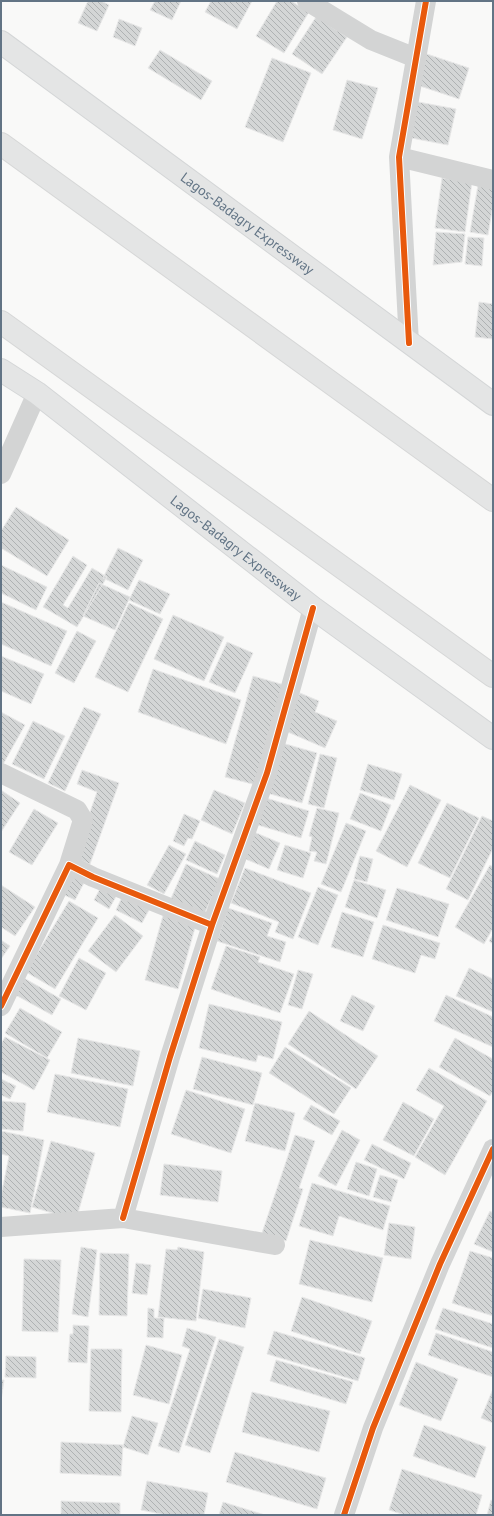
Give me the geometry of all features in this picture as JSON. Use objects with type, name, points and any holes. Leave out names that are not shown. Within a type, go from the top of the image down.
[{"type":"main road","name":"Lagos-Badagry Expressway","points":[[1,42],[493,404]]},
{"type":"main road","points":[[1,144],[493,500]]},
{"type":"main road","points":[[1,322],[493,676]]},
{"type":"main road","name":"Lagos-Badagry Expressway","points":[[1,370],[37,393],[313,608],[493,738]]},
{"type":"street","points":[[307,1],[371,40],[416,58]]},
{"type":"street","points":[[409,343],[400,157],[426,1]]},
{"type":"street","points":[[400,157],[493,180]]},
{"type":"street","points":[[1,474],[37,393]]},
{"type":"street","points":[[124,1218],[170,1057],[212,925],[267,773],[313,608]]},
{"type":"street","points":[[1,773],[77,810],[83,820],[69,865],[1,1006]]},
{"type":"street","points":[[69,865],[93,877],[212,925]]},
{"type":"street","points":[[344,1515],[373,1428],[434,1278],[493,1149]]},
{"type":"street","points":[[1,1227],[124,1218],[275,1245]]},
{"type":"building","points":[[88,1],[101,1],[109,5],[97,31],[78,23]]},
{"type":"building","points":[[155,1],[181,1],[172,20],[150,10]]},
{"type":"building","points":[[211,1],[252,1],[237,29],[205,12]]},
{"type":"building","points":[[277,1],[291,1],[309,12],[284,53],[256,36]]},
{"type":"building","points":[[316,17],[347,37],[322,74],[292,54]]},
{"type":"building","points":[[119,19],[142,28],[135,46],[113,37]]},
{"type":"building","points":[[160,50],[212,81],[201,100],[148,68]]},
{"type":"building","points":[[424,53],[469,68],[459,99],[414,84]]},
{"type":"building","points":[[272,58],[311,73],[283,142],[245,127]]},
{"type":"building","points":[[347,80],[378,88],[362,139],[333,130]]},
{"type":"building","points":[[413,101],[456,109],[448,145],[406,137]]},
{"type":"building","points":[[442,178],[472,182],[465,232],[435,228]]},
{"type":"building","points":[[478,185],[493,187],[493,204],[488,235],[470,232]]},
{"type":"building","points":[[436,232],[465,234],[462,262],[433,265]]},
{"type":"building","points":[[468,237],[484,238],[482,266],[465,264]]},
{"type":"building","points":[[479,302],[493,304],[493,339],[475,337]]},
{"type":"building","points":[[16,507],[69,540],[47,576],[1,548],[1,531]]},
{"type":"building","points":[[118,548],[143,560],[128,590],[103,578]]},
{"type":"building","points":[[73,556],[87,565],[63,605],[68,608],[92,568],[107,577],[77,627],[43,607]]},
{"type":"building","points":[[1,565],[47,587],[36,610],[1,593]]},
{"type":"building","points":[[139,580],[170,594],[160,614],[129,600]]},
{"type":"building","points":[[99,583],[130,597],[115,630],[83,616]]},
{"type":"building","points":[[1,602],[67,631],[51,666],[1,644]]},
{"type":"building","points":[[129,603],[163,619],[128,692],[95,677]]},
{"type":"building","points":[[173,615],[224,637],[204,681],[154,659]]},
{"type":"building","points":[[77,631],[96,641],[74,683],[55,673]]},
{"type":"building","points":[[227,642],[253,653],[235,693],[209,682]]},
{"type":"building","points":[[1,656],[44,674],[31,704],[1,691]]},
{"type":"building","points":[[153,669],[241,700],[226,744],[138,712]]},
{"type":"building","points":[[253,676],[288,686],[260,786],[225,777]]},
{"type":"building","points":[[300,693],[319,701],[315,712],[337,721],[325,748],[283,730]]},
{"type":"building","points":[[84,707],[101,714],[65,791],[48,783]]},
{"type":"building","points":[[1,712],[25,725],[1,768]]},
{"type":"building","points":[[33,721],[65,736],[44,779],[12,764]]},
{"type":"building","points":[[282,743],[317,753],[302,803],[267,793]]},
{"type":"building","points":[[320,754],[337,758],[324,808],[308,804]]},
{"type":"building","points":[[368,764],[402,774],[394,800],[360,790]]},
{"type":"building","points":[[82,770],[119,783],[90,864],[74,858],[97,792],[77,784]]},
{"type":"building","points":[[410,785],[441,800],[407,867],[376,851]]},
{"type":"building","points":[[1,790],[20,803],[1,832]]},
{"type":"building","points":[[214,790],[245,803],[232,834],[201,820]]},
{"type":"building","points":[[360,793],[391,805],[381,831],[350,819]]},
{"type":"building","points":[[266,798],[309,811],[301,838],[258,825]]},
{"type":"building","points":[[447,803],[479,818],[450,878],[418,863]]},
{"type":"building","points":[[317,808],[339,813],[326,864],[314,861],[317,852],[309,851],[312,837],[309,836]]},
{"type":"building","points":[[34,809],[58,823],[32,865],[9,852]]},
{"type":"building","points":[[184,814],[200,821],[192,839],[188,838],[184,846],[173,841]]},
{"type":"building","points":[[482,816],[493,821],[493,848],[468,900],[446,889]]},
{"type":"building","points":[[346,823],[366,831],[341,892],[321,884]]},
{"type":"building","points":[[254,832],[280,843],[269,869],[243,858]]},
{"type":"building","points":[[195,841],[225,855],[217,874],[186,860]]},
{"type":"building","points":[[169,845],[186,854],[164,894],[147,885]]},
{"type":"building","points":[[285,845],[311,853],[303,878],[277,870]]},
{"type":"building","points":[[360,856],[373,859],[367,882],[354,879]]},
{"type":"building","points":[[186,864],[220,879],[203,917],[169,903]]},
{"type":"building","points":[[490,865],[493,867],[493,928],[484,944],[455,927]]},
{"type":"building","points":[[245,868],[311,893],[293,939],[275,932],[279,922],[231,903]]},
{"type":"building","points":[[71,871],[86,879],[75,900],[60,893]]},
{"type":"building","points":[[354,880],[386,890],[377,918],[345,907]]},
{"type":"building","points":[[1,885],[35,907],[15,936],[1,927]]},
{"type":"building","points":[[102,885],[118,893],[109,909],[94,900]]},
{"type":"building","points":[[318,887],[338,895],[318,945],[298,937]]},
{"type":"building","points":[[397,888],[449,904],[438,937],[386,920]]},
{"type":"building","points":[[122,897],[149,910],[142,923],[116,910]]},
{"type":"building","points":[[69,901],[98,918],[55,989],[26,972]]},
{"type":"building","points":[[228,908],[272,923],[267,936],[286,942],[280,962],[217,941]]},
{"type":"building","points":[[164,912],[196,924],[178,989],[145,980]]},
{"type":"building","points":[[342,912],[374,922],[363,957],[331,947]]},
{"type":"building","points":[[115,915],[143,936],[116,972],[88,951]]},
{"type":"building","points":[[383,925],[440,943],[435,959],[421,955],[415,973],[372,959]]},
{"type":"building","points":[[493,935],[493,944],[489,941]]},
{"type":"building","points":[[1,940],[10,946],[1,959]]},
{"type":"building","points":[[226,946],[260,957],[258,962],[294,974],[280,1013],[211,989]]},
{"type":"building","points":[[79,958],[106,973],[86,1010],[59,996]]},
{"type":"building","points":[[469,968],[493,979],[493,1012],[456,996]]},
{"type":"building","points":[[298,970],[313,974],[302,1009],[288,1005]]},
{"type":"building","points":[[22,977],[61,999],[52,1015],[12,993]]},
{"type":"building","points":[[352,995],[375,1006],[363,1031],[340,1021]]},
{"type":"building","points":[[446,995],[493,1017],[493,1047],[434,1021]]},
{"type":"building","points":[[209,1004],[282,1022],[273,1059],[258,1055],[256,1062],[199,1048]]},
{"type":"building","points":[[20,1008],[62,1032],[47,1058],[5,1033]]},
{"type":"building","points":[[309,1011],[378,1056],[356,1089],[288,1044]]},
{"type":"building","points":[[5,1037],[50,1060],[34,1090],[1,1072],[1,1044]]},
{"type":"building","points":[[78,1038],[140,1051],[133,1086],[71,1073]]},
{"type":"building","points":[[455,1038],[493,1059],[493,1091],[490,1096],[439,1067]]},
{"type":"building","points":[[285,1047],[351,1088],[334,1114],[269,1073]]},
{"type":"building","points":[[202,1057],[262,1073],[253,1105],[193,1089]]},
{"type":"building","points":[[429,1068],[487,1101],[445,1175],[415,1157],[444,1106],[416,1090]]},
{"type":"building","points":[[55,1074],[128,1089],[120,1127],[47,1112]]},
{"type":"building","points":[[1,1079],[16,1086],[10,1099],[1,1095]]},
{"type":"building","points":[[186,1090],[245,1109],[231,1153],[171,1134]]},
{"type":"building","points":[[1,1101],[26,1103],[23,1131],[1,1129]]},
{"type":"building","points":[[403,1102],[434,1119],[414,1156],[383,1140]]},
{"type":"building","points":[[255,1103],[295,1113],[285,1151],[245,1141]]},
{"type":"building","points":[[311,1105],[340,1121],[332,1135],[303,1119]]},
{"type":"building","points":[[342,1130],[360,1140],[336,1186],[318,1176]]},
{"type":"building","points":[[1,1131],[44,1140],[30,1213],[1,1207],[1,1196],[9,1156],[1,1154]]},
{"type":"building","points":[[295,1135],[315,1141],[299,1188],[303,1189],[286,1241],[262,1233]]},
{"type":"building","points":[[51,1141],[95,1153],[76,1220],[32,1207]]},
{"type":"building","points":[[372,1144],[411,1163],[404,1179],[364,1160]]},
{"type":"building","points":[[356,1162],[377,1169],[369,1196],[347,1189]]},
{"type":"building","points":[[164,1164],[222,1171],[218,1202],[160,1195]]},
{"type":"building","points":[[380,1175],[398,1180],[391,1202],[373,1197]]},
{"type":"building","points":[[312,1183],[390,1206],[383,1230],[339,1216],[333,1236],[299,1226]]},
{"type":"building","points":[[490,1211],[493,1213],[493,1252],[474,1244]]},
{"type":"building","points":[[389,1223],[415,1227],[411,1259],[384,1255]]},
{"type":"building","points":[[310,1240],[383,1258],[372,1302],[299,1284]]},
{"type":"building","points":[[81,1247],[97,1250],[88,1317],[72,1314]]},
{"type":"building","points":[[178,1247],[204,1252],[196,1321],[158,1317],[166,1249],[177,1250]]},
{"type":"building","points":[[470,1251],[493,1258],[493,1316],[452,1303]]},
{"type":"building","points":[[100,1253],[129,1254],[127,1316],[99,1315]]},
{"type":"building","points":[[24,1259],[61,1260],[58,1332],[22,1331]]},
{"type":"building","points":[[136,1263],[151,1265],[147,1295],[132,1293]]},
{"type":"building","points":[[203,1289],[251,1298],[245,1328],[198,1318]]},
{"type":"building","points":[[302,1297],[372,1321],[360,1354],[291,1331]]},
{"type":"building","points":[[148,1308],[154,1309],[154,1318],[164,1318],[163,1338],[147,1337]]},
{"type":"building","points":[[443,1308],[493,1324],[493,1348],[435,1329]]},
{"type":"building","points":[[73,1325],[89,1326],[87,1363],[68,1362],[70,1334],[73,1334]]},
{"type":"building","points":[[187,1328],[216,1337],[179,1453],[158,1446],[190,1349],[182,1346]]},
{"type":"building","points":[[274,1331],[365,1358],[358,1381],[267,1354]]},
{"type":"building","points":[[436,1333],[493,1352],[493,1377],[428,1355]]},
{"type":"building","points":[[219,1339],[244,1347],[210,1453],[185,1445]]},
{"type":"building","points":[[146,1345],[182,1355],[169,1404],[133,1395]]},
{"type":"building","points":[[91,1349],[122,1349],[121,1412],[89,1411]]},
{"type":"building","points":[[6,1356],[36,1357],[36,1378],[5,1377]]},
{"type":"building","points":[[276,1360],[353,1382],[346,1404],[270,1381]]},
{"type":"building","points":[[416,1362],[458,1379],[441,1421],[399,1405]]},
{"type":"building","points":[[1,1380],[4,1380],[1,1401]]},
{"type":"building","points":[[493,1389],[493,1423],[481,1418]]},
{"type":"building","points":[[252,1392],[330,1411],[319,1452],[242,1432]]},
{"type":"building","points":[[132,1416],[158,1423],[148,1455],[123,1447]]},
{"type":"building","points":[[424,1425],[486,1447],[475,1478],[413,1456]]},
{"type":"building","points":[[61,1442],[123,1445],[121,1476],[60,1473]]},
{"type":"building","points":[[235,1452],[326,1478],[317,1509],[226,1482]]},
{"type":"building","points":[[402,1469],[482,1495],[476,1515],[405,1515],[389,1510]]},
{"type":"building","points":[[147,1481],[208,1493],[204,1515],[166,1515],[141,1510]]},
{"type":"building","points":[[491,1500],[493,1501],[493,1515],[487,1515]]},
{"type":"building","points":[[61,1501],[120,1503],[120,1515],[61,1515]]},
{"type":"building","points":[[223,1502],[265,1515],[219,1515]]},
{"type":"cycle path","points":[[409,343],[399,157],[426,1]]},
{"type":"cycle path","points":[[123,1218],[170,1057],[212,925],[267,773],[313,608]]},
{"type":"cycle path","points":[[1,1006],[69,865],[93,877],[212,925]]},
{"type":"cycle path","points":[[344,1515],[373,1428],[440,1264],[493,1149]]}]
